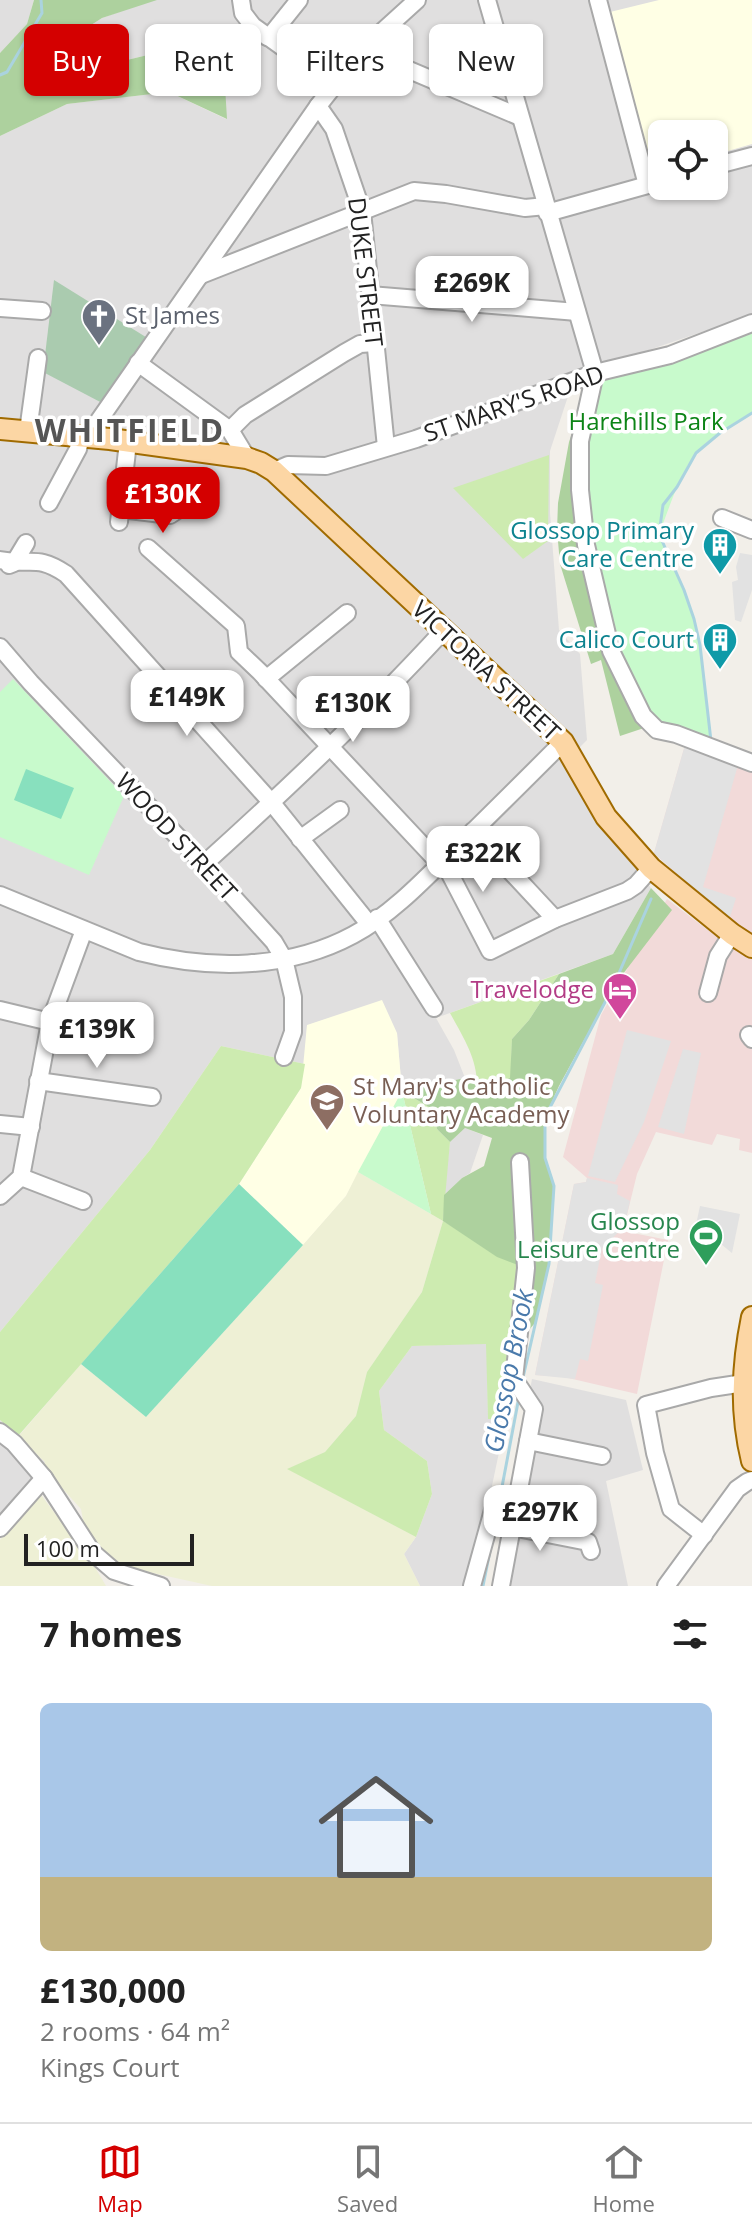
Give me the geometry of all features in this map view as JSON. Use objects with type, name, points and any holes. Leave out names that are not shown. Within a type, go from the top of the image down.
[{"type":"main road","name":"VICTORIA STREET","points":[[0,429],[247,458],[274,471],[563,742],[606,817],[651,868],[752,947]]},
{"type":"main road","points":[[752,1317],[746,1346],[743,1415],[752,1461]]},
{"type":"street","points":[[241,0],[243,13],[253,26],[277,44]]},
{"type":"street","points":[[267,37],[299,0]]},
{"type":"street","points":[[391,24],[417,0]]},
{"type":"street","points":[[487,0],[595,373],[580,441],[580,490],[586,545],[611,651],[643,716],[657,730],[676,734],[752,763]]},
{"type":"street","points":[[598,0],[648,161]]},
{"type":"street","points":[[413,72],[520,117]]},
{"type":"street","points":[[49,503],[78,449],[325,96]]},
{"type":"street","name":"DUKE STREET","points":[[318,106],[334,129],[362,211],[386,447]]},
{"type":"street","points":[[728,162],[752,156]]},
{"type":"street","points":[[199,276],[414,191],[546,210],[648,185]]},
{"type":"street","points":[[370,295],[577,312]]},
{"type":"street","points":[[0,308],[42,311]]},
{"type":"street","name":"ST MARY'S ROAD","points":[[274,471],[288,465],[326,466],[416,439],[595,373],[670,355],[752,323]]},
{"type":"street","points":[[230,430],[245,415],[344,353],[360,344],[375,343]]},
{"type":"street","points":[[28,431],[38,358]]},
{"type":"street","points":[[138,363],[230,430],[247,458]]},
{"type":"street","points":[[128,442],[120,516],[170,515],[185,509]]},
{"type":"street","points":[[722,518],[752,530]]},
{"type":"street","points":[[5,564],[26,543]]},
{"type":"street","points":[[148,548],[236,626],[239,652],[441,863],[450,874],[490,951],[555,919],[627,891],[651,868]]},
{"type":"street","points":[[5,564],[42,561],[66,574],[272,803],[373,921],[434,1008]]},
{"type":"street","points":[[266,679],[347,613]]},
{"type":"street","points":[[203,865],[272,803],[443,631]]},
{"type":"street","name":"WOOD STREET","points":[[0,647],[274,942],[284,959]]},
{"type":"street","points":[[0,895],[139,952],[180,961],[228,965],[284,959],[342,941],[407,896],[563,742]]},
{"type":"street","points":[[300,839],[340,810]]},
{"type":"street","points":[[473,831],[555,919]]},
{"type":"street","points":[[0,1196],[21,1177],[50,1022],[84,930]]},
{"type":"street","points":[[708,993],[718,956],[732,934]]},
{"type":"street","points":[[284,959],[293,997],[294,1025],[284,1057]]},
{"type":"street","points":[[0,1010],[50,1022]]},
{"type":"street","points":[[38,1081],[152,1097]]},
{"type":"street","points":[[0,1124],[31,1127]]},
{"type":"street","points":[[501,1586],[534,1409],[514,1379],[526,1268],[520,1162]]},
{"type":"street","points":[[21,1177],[83,1201]]},
{"type":"street","points":[[704,1535],[671,1509],[655,1453],[646,1405],[711,1388],[746,1388]]},
{"type":"street","points":[[0,1432],[14,1443],[44,1478],[92,1552],[114,1571],[161,1586]]},
{"type":"street","points":[[528,1441],[602,1456]]},
{"type":"street","points":[[0,1528],[44,1478]]},
{"type":"street","points":[[666,1586],[737,1489],[752,1480]]},
{"type":"street","points":[[472,1586],[493,1510]]},
{"type":"street","points":[[512,1527],[588,1542],[591,1551]]},
{"type":"shaded area","points":[[0,0],[34,0],[27,24],[0,53]]},
{"type":"shaded area","points":[[152,0],[752,0],[752,315],[575,375],[550,451],[550,513],[559,630],[580,654],[587,740],[567,760],[607,834],[651,888],[613,954],[436,1018],[465,1078],[402,1091],[397,1033],[307,1025],[305,1064],[221,1046],[150,1150],[0,1332],[0,136],[67,104],[145,95],[177,96],[226,119],[225,96],[261,96],[261,24],[145,24],[145,56],[129,60],[129,24],[93,24]]},
{"type":"shaded area","points":[[659,0],[752,0],[752,144],[728,151],[728,120],[648,120],[648,162],[610,12]]},
{"type":"shaded area","points":[[54,280],[149,339],[104,404],[43,372]]},
{"type":"shaded area","points":[[740,553],[752,555],[752,590],[741,622],[735,620],[732,582],[738,580],[736,567]]},
{"type":"shaded area","points":[[685,745],[752,771],[752,1153],[739,1150],[740,1139],[717,1134],[712,1145],[656,1132],[637,1174],[623,1231],[668,1240],[637,1394],[564,1377],[535,1375],[574,1184],[586,1182],[587,1178],[563,1157],[601,1015],[667,899],[717,937],[729,921],[654,853]]},
{"type":"shaded area","points":[[685,745],[738,765],[703,887],[736,898],[729,920],[654,853]]},
{"type":"shaded area","name":"St Mary's Catholic Voluntary Academy","points":[[382,1000],[397,1033],[402,1091],[346,1196],[303,1245],[239,1184],[301,1088],[307,1025]]},
{"type":"shaded area","points":[[627,1030],[671,1041],[644,1122],[615,1182],[588,1176]]},
{"type":"shaded area","points":[[683,1049],[701,1053],[684,1134],[658,1127]]},
{"type":"shaded area","points":[[465,1128],[483,1135],[470,1173],[444,1195],[450,1142]]},
{"type":"shaded area","points":[[358,1172],[443,1221],[422,1292],[367,1372],[356,1416],[325,1452],[288,1469],[416,1537],[404,1554],[420,1586],[212,1586],[121,1566],[98,1548],[84,1526],[81,1509],[42,1466],[45,1462],[18,1437],[81,1364],[146,1417],[346,1196]]},
{"type":"shaded area","points":[[587,1178],[618,1185],[617,1194],[630,1201],[624,1227],[602,1248],[595,1283],[603,1285],[588,1361],[580,1359],[575,1379],[535,1375],[574,1184],[586,1182]]},
{"type":"shaded area","points":[[700,1206],[740,1214],[732,1253],[716,1240],[694,1234]]},
{"type":"shaded area","points":[[487,1343],[488,1418],[506,1419],[471,1586],[420,1586],[404,1554],[416,1537],[432,1494],[427,1461],[384,1430],[379,1391],[412,1346]]},
{"type":"shaded area","points":[[532,1379],[626,1400],[643,1470],[606,1481],[628,1586],[492,1586]]},
{"type":"shaded area","points":[[0,1420],[46,1463],[0,1517]]},
{"type":"shaded area","points":[[39,1492],[106,1586],[0,1586],[0,1540]]},
{"type":"green space","points":[[34,0],[157,0],[93,24],[27,24]]},
{"type":"green space","points":[[24,27],[24,96],[129,96],[129,60],[145,56],[145,95],[67,104],[0,136],[0,53]]},
{"type":"green space","points":[[178,96],[226,96],[227,119]]},
{"type":"green space","name":"Harehills Park","points":[[752,323],[752,413],[722,431],[696,453],[679,482],[659,534],[694,619],[712,748],[657,730],[632,696],[586,545],[587,414],[595,373]]},
{"type":"green space","points":[[585,394],[647,727],[620,736],[601,660],[591,664],[560,564],[558,503],[569,442]]},
{"type":"green space","points":[[549,455],[548,541],[523,559],[453,488]]},
{"type":"green space","points":[[13,679],[124,796],[89,875],[0,837],[0,692]]},
{"type":"green space","points":[[26,769],[74,788],[61,819],[14,800]]},
{"type":"green space","points":[[651,888],[672,910],[613,987],[545,1117],[545,1158],[554,1186],[549,1264],[535,1323],[521,1339],[526,1268],[497,1257],[443,1221],[444,1195],[462,1178],[484,1166],[492,1138],[465,1128],[450,1142],[437,1129],[434,1110],[402,1091],[465,1078],[484,1090],[510,1078],[512,1039],[529,1020],[559,974],[613,954]]},
{"type":"green space","points":[[559,974],[529,1020],[512,1039],[511,1078],[484,1090],[477,1085],[472,1057],[450,1013]]},
{"type":"green space","points":[[221,1046],[305,1064],[301,1088],[239,1184],[18,1436],[0,1420],[0,1332],[150,1150]]},
{"type":"green space","points":[[402,1091],[434,1110],[437,1129],[450,1142],[443,1221],[431,1214]]},
{"type":"green space","points":[[402,1091],[431,1214],[358,1172]]},
{"type":"green space","points":[[239,1184],[303,1245],[146,1417],[81,1364]]},
{"type":"green space","points":[[443,1221],[526,1268],[521,1339],[506,1419],[488,1419],[486,1344],[412,1346],[379,1391],[384,1430],[427,1461],[432,1494],[416,1537],[287,1469],[325,1452],[356,1416],[367,1372],[422,1292]]},
{"type":"waterway","points":[[0,75],[7,72],[42,13],[41,0]]},
{"type":"waterway","name":"Glossop Brook","points":[[711,741],[694,619],[659,534],[663,505],[696,453],[752,413]]},
{"type":"waterway","name":"Glossop Brook","points":[[522,1382],[549,1264],[554,1186],[545,1158],[545,1117],[613,987],[651,899]]},
{"type":"waterway","name":"Glossop Brook","points":[[498,1508],[519,1397]]},
{"type":"waterway","name":"Glossop Brook","points":[[483,1586],[491,1546]]},
{"type":"place","name":"St James","points":[[99,347]]},
{"type":"place","name":"Glossop Primary Care Centre","points":[[720,576]]},
{"type":"place","name":"Calico Court","points":[[720,671]]},
{"type":"place","name":"Travelodge","points":[[620,1021]]},
{"type":"place","name":"St Mary's Catholic Voluntary Academy","points":[[327,1132]]},
{"type":"place","name":"Glossop Leisure Centre","points":[[706,1267]]},
{"type":"district","name":"WHITFIELD","points":[[130,431]]}]
